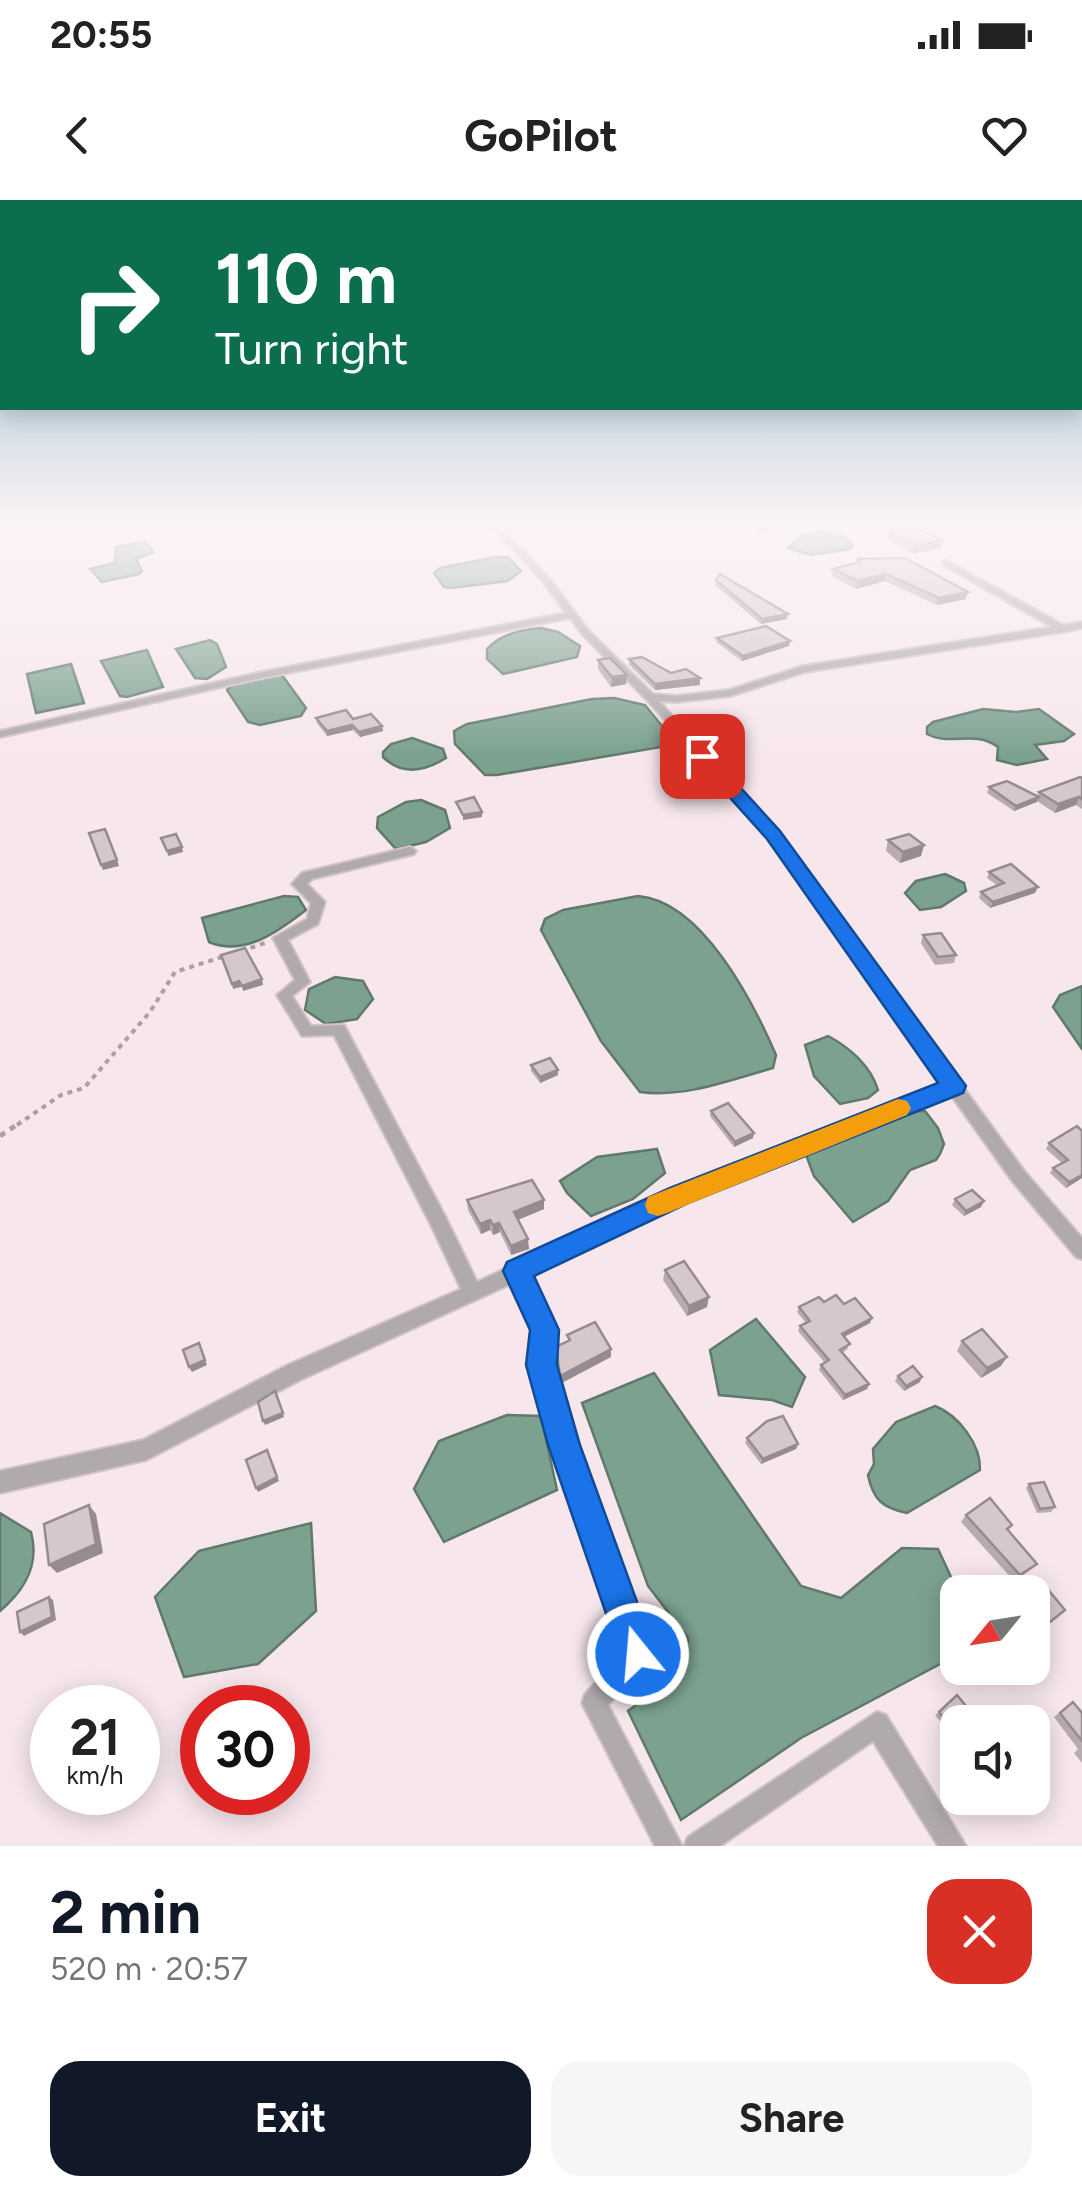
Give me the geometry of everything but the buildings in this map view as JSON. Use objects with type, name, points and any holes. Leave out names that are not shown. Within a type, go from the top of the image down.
[{"type":"street","points":[[562,601],[773,835],[1019,1177],[1082,1250]]},
{"type":"street","points":[[1017,601],[1063,630]]},
{"type":"street","points":[[0,734],[274,672],[572,615]]},
{"type":"street","points":[[650,697],[677,699],[730,693],[803,669],[1082,625]]},
{"type":"street","points":[[410,851],[307,876],[299,884],[318,902],[313,921],[280,938],[303,982],[284,995],[308,1032],[339,1028],[386,1124],[432,1202],[472,1292]]},
{"type":"street","points":[[0,1482],[146,1450],[294,1372],[679,1195],[954,1086]]},
{"type":"street","points":[[517,1271],[545,1330],[542,1365],[564,1445],[638,1654],[594,1703],[669,1846]]},
{"type":"street","points":[[697,1846],[878,1724],[952,1846]]},
{"type":"path","points":[[0,1136],[61,1095],[84,1088],[150,1012],[175,972],[280,938]]},
{"type":"shaded area","points":[[541,628],[558,632],[580,646],[577,657],[503,674],[487,659],[487,649],[498,640]]},
{"type":"shaded area","points":[[210,640],[217,644],[226,667],[207,679],[195,678],[176,649]]},
{"type":"shaded area","points":[[147,650],[163,687],[120,696],[101,661]]},
{"type":"shaded area","points":[[71,664],[84,703],[36,713],[27,674]]},
{"type":"shaded area","points":[[282,675],[306,708],[301,716],[260,725],[248,722],[227,690],[233,684]]},
{"type":"shaded area","points":[[614,698],[645,705],[671,737],[667,746],[485,775],[455,744],[454,731],[467,724]]},
{"type":"shaded area","points":[[983,709],[1039,709],[1074,734],[1064,741],[1035,745],[1047,759],[1017,765],[997,760],[998,747],[989,742],[927,734],[927,727],[933,722]]},
{"type":"shaded area","points":[[412,738],[443,749],[446,758],[414,770],[398,767],[383,757],[391,744]]},
{"type":"shaded area","points":[[421,800],[445,810],[450,828],[426,842],[396,849],[377,828],[378,817],[406,802]]},
{"type":"shaded area","points":[[945,874],[964,883],[966,891],[941,907],[920,910],[905,893],[916,881]]},
{"type":"shaded area","points":[[284,896],[298,897],[306,910],[273,933],[248,944],[222,946],[209,942],[202,918]]},
{"type":"shaded area","points":[[638,896],[661,902],[704,935],[739,983],[766,1033],[776,1055],[773,1068],[691,1090],[640,1092],[601,1041],[541,930],[545,919],[563,910]]},
{"type":"shaded area","points":[[335,977],[363,981],[373,999],[357,1019],[326,1024],[305,1010],[309,989]]},
{"type":"shaded area","points":[[1082,986],[1082,1049],[1053,1007],[1060,995]]},
{"type":"shaded area","points":[[828,1036],[865,1065],[878,1090],[868,1098],[840,1104],[814,1076],[805,1045]]},
{"type":"shaded area","points":[[925,1111],[944,1144],[940,1154],[936,1160],[910,1170],[888,1201],[853,1222],[814,1176],[806,1155],[908,1112]]},
{"type":"shaded area","points":[[657,1149],[665,1173],[633,1199],[591,1216],[560,1181],[597,1157]]},
{"type":"shaded area","points":[[756,1319],[805,1377],[792,1407],[772,1400],[719,1395],[710,1350]]},
{"type":"shaded area","points":[[654,1373],[801,1586],[841,1598],[902,1548],[938,1549],[950,1575],[940,1575],[940,1664],[801,1738],[681,1820],[628,1711],[686,1669],[688,1638],[648,1586],[582,1403]]},
{"type":"shaded area","points":[[935,1406],[952,1416],[966,1432],[977,1450],[980,1470],[907,1513],[891,1508],[880,1502],[870,1484],[873,1449],[896,1422]]},
{"type":"shaded area","points":[[507,1415],[541,1416],[557,1490],[444,1542],[414,1489],[439,1441]]},
{"type":"shaded area","points":[[0,1513],[31,1532],[33,1555],[23,1585],[0,1611]]},
{"type":"shaded area","points":[[311,1523],[316,1611],[258,1664],[184,1677],[155,1597],[199,1551]]},
{"type":"slow traffic","points":[[658,1205],[898,1108]]},
{"type":"route","points":[[638,1654],[564,1445],[542,1365],[545,1330],[517,1271],[679,1195],[954,1086],[773,835],[702,756]]}]
